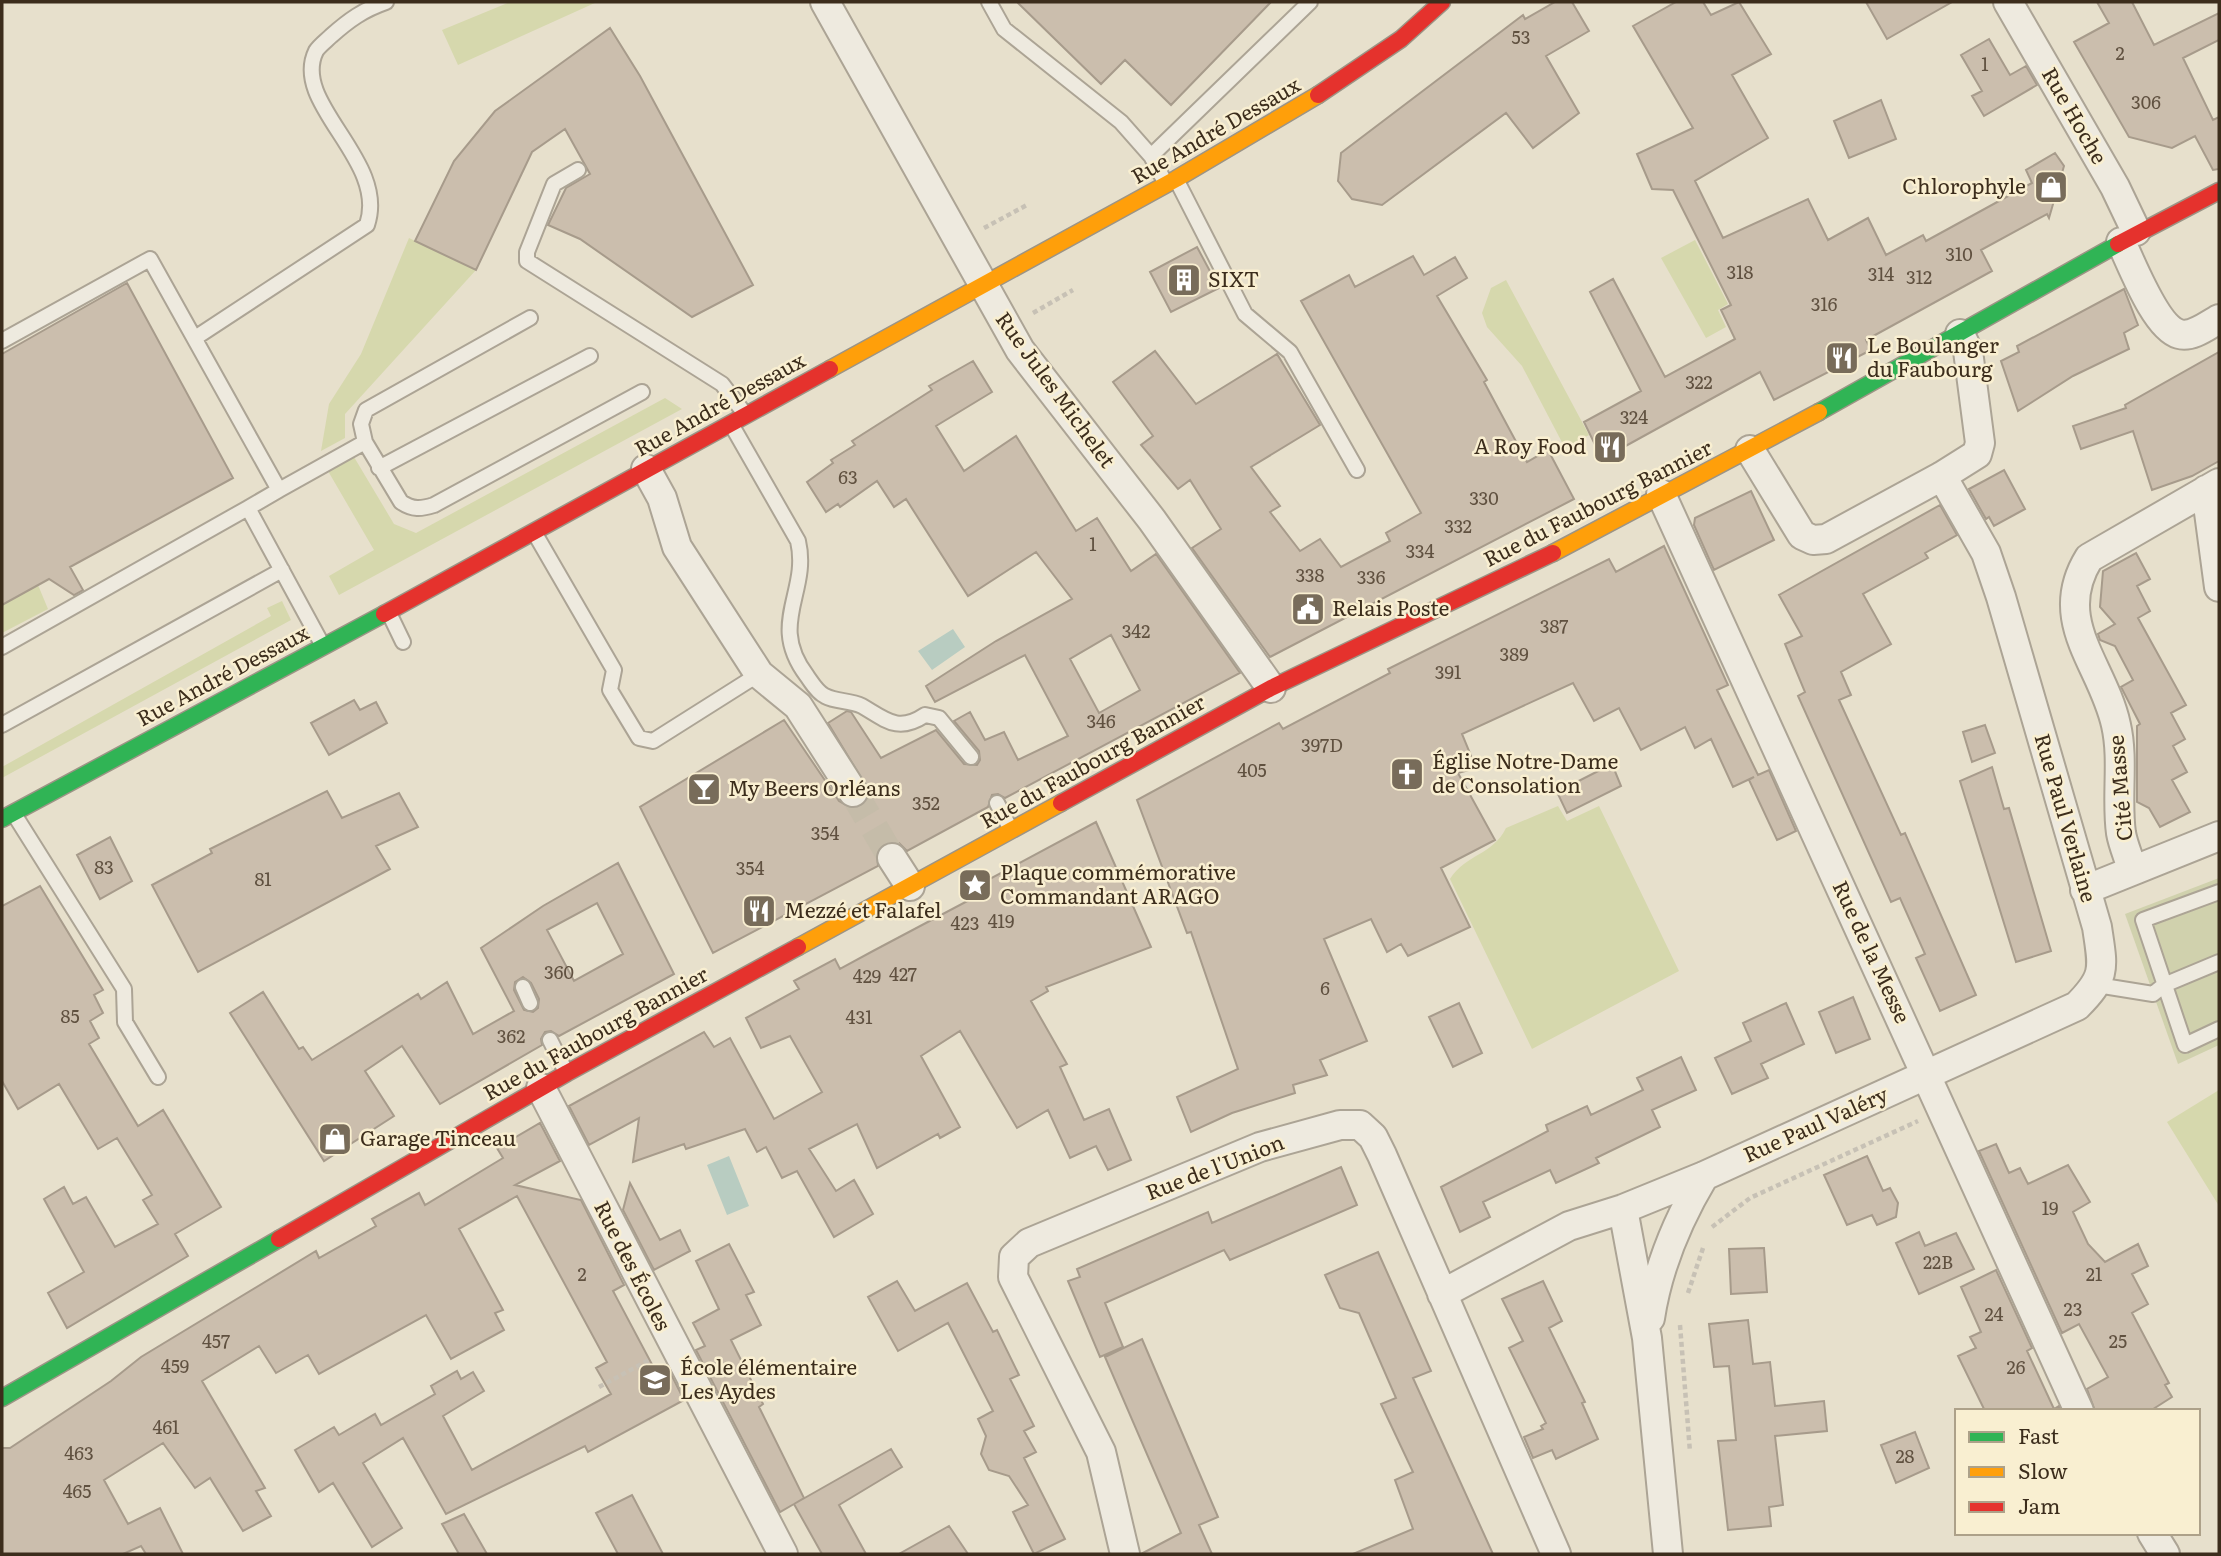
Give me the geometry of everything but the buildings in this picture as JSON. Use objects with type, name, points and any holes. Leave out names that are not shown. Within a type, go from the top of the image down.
[{"type":"main road","name":"Rue André Dessaux","points":[[8,816],[388,612],[1171,182],[1346,79],[1401,39],[1442,2]]},
{"type":"main road","name":"Rue du Faubourg Bannier","points":[[2,1398],[567,1073],[1271,688],[1372,644],[1750,450],[2129,237],[2219,191]]},
{"type":"street","name":"Rue Jules Michelet","points":[[825,2],[981,285],[1020,350],[1152,520],[1271,688]]},
{"type":"street","name":"Rue Hoche","points":[[2008,2],[2115,187],[2129,237],[2159,317],[2170,330],[2180,335],[2193,333],[2219,319]]},
{"type":"street","points":[[1750,450],[1802,534],[1812,540],[1826,539],[1942,476],[1977,454],[1980,443],[1968,351],[1960,334]]},
{"type":"street","points":[[646,469],[662,498],[677,547],[759,674],[798,706],[853,792]]},
{"type":"street","name":"Rue Paul Verlaine","points":[[1942,476],[1986,553],[2097,927],[2102,960],[2097,985]]},
{"type":"street","name":"Cité Masse","points":[[2132,869],[2121,835],[2116,725],[2079,634],[2073,598],[2078,576],[2089,558],[2213,486],[2219,587]]},
{"type":"street","name":"Rue de la Messe","points":[[1661,494],[2078,1409]]},
{"type":"street","points":[[2085,890],[2219,836]]},
{"type":"street","points":[[892,858],[910,886]]},
{"type":"street","points":[[1928,1076],[2077,1006],[2097,985]]},
{"type":"street","name":"Rue Paul Valéry","points":[[1441,1294],[1569,1226],[1593,1216],[1623,1209],[1704,1176],[1928,1076]]},
{"type":"street","name":"Rue des Écoles","points":[[541,1088],[783,1554]]},
{"type":"street","name":"Rue de l'Union","points":[[1125,1554],[1101,1452],[1013,1277],[1014,1257],[1028,1243],[1260,1147],[1340,1125],[1360,1125],[1373,1137],[1556,1554]]},
{"type":"street","points":[[1647,1338],[1665,1256],[1678,1220],[1704,1176]]},
{"type":"street","points":[[1623,1209],[1647,1338],[1668,1554]]},
{"type":"street","points":[[2153,1535],[2165,1554]]},
{"type":"lane","points":[[195,338],[368,225],[373,207],[370,186],[359,162],[318,96],[312,74],[316,50],[359,12],[386,2]]},
{"type":"lane","points":[[989,2],[1004,29],[1121,122],[1151,156],[1171,182],[1245,314],[1290,352],[1357,470]]},
{"type":"lane","points":[[1151,156],[1310,2]]},
{"type":"lane","points":[[578,170],[554,184],[527,253],[527,261],[722,384],[745,415]]},
{"type":"lane","points":[[2,341],[150,259],[279,490]]},
{"type":"lane","points":[[530,318],[366,410],[361,424],[365,442],[394,494],[410,508],[434,505],[642,392]]},
{"type":"lane","points":[[379,468],[590,356]]},
{"type":"lane","points":[[730,423],[798,541],[802,557],[788,633],[791,649],[804,672],[826,697],[856,704],[894,725],[915,722],[925,715],[939,718],[971,757]]},
{"type":"lane","points":[[2,647],[365,442]]},
{"type":"lane","points":[[248,509],[323,646]]},
{"type":"lane","points":[[533,530],[614,670],[610,690],[639,738],[653,741],[759,674]]},
{"type":"lane","points":[[2,725],[282,570]]},
{"type":"lane","points":[[388,612],[403,642]]},
{"type":"lane","points":[[997,803],[1012,831]]},
{"type":"lane","points":[[8,816],[124,989],[125,1022],[158,1077]]},
{"type":"lane","points":[[2219,892],[2143,920],[2185,1045],[2219,1029]]},
{"type":"lane","points":[[2097,985],[2153,994],[2164,985],[2219,962]]},
{"type":"lane","points":[[523,988],[530,1003]]},
{"type":"lane","points":[[550,1040],[567,1073]]},
{"type":"path","points":[[978,230],[1027,205]]},
{"type":"path","points":[[1033,313],[1073,290]]},
{"type":"path","points":[[1686,1298],[1713,1225],[1730,1212],[1793,1177],[1916,1122],[1945,1113]]},
{"type":"path","points":[[1681,1319],[1691,1462]]},
{"type":"path","points":[[599,1387],[674,1347]]},
{"type":"green space","points":[[510,2],[597,2],[458,65],[442,30]]},
{"type":"green space","points":[[409,238],[476,270],[345,414],[345,438],[321,451],[329,404],[361,354]]},
{"type":"green space","points":[[1695,240],[1728,304],[1718,310],[1726,327],[1706,338],[1661,258]]},
{"type":"green space","points":[[1506,280],[1589,435],[1565,448],[1522,366],[1487,327],[1482,313],[1491,288]]},
{"type":"green space","points":[[665,398],[682,409],[339,595],[329,576],[374,550],[328,471],[354,457],[394,524],[416,533]]},
{"type":"green space","points":[[38,585],[48,609],[2,633],[2,605]]},
{"type":"green space","points":[[282,601],[291,620],[2,778],[2,767],[271,616],[267,608]]},
{"type":"green space","points":[[1558,806],[1567,821],[1599,806],[1679,971],[1532,1049],[1450,879],[1464,864],[1494,844],[1506,828]]},
{"type":"green space","points":[[2219,878],[2219,1045],[2178,1064],[2125,914]]},
{"type":"green space","points":[[2219,1090],[2219,1206],[2167,1122]]},
{"type":"shaded area","points":[[953,629],[965,647],[932,670],[918,651]]},
{"type":"shaded area","points":[[729,1156],[749,1206],[727,1215],[707,1165]]},
{"type":"tunnel","points":[[853,792],[892,858]]},
{"type":"traffic: fast","points":[[1819,412],[2118,244]]},
{"type":"traffic: fast","points":[[2,819],[384,614]]},
{"type":"traffic: fast","points":[[2,1398],[279,1239]]},
{"type":"traffic: slow","points":[[830,369],[1176,179],[1318,95]]},
{"type":"traffic: slow","points":[[1553,553],[1819,412]]},
{"type":"traffic: slow","points":[[798,947],[1061,803]]},
{"type":"traffic: jam","points":[[1318,95],[1401,39],[1442,2]]},
{"type":"traffic: jam","points":[[2118,244],[2219,191]]},
{"type":"traffic: jam","points":[[384,614],[830,369]]},
{"type":"traffic: jam","points":[[1061,803],[1271,688],[1553,553]]},
{"type":"traffic: jam","points":[[279,1239],[567,1073],[798,947]]},
{"type":"place","name":"Chlorophyle","points":[[2051,187]]},
{"type":"place","name":"SIXT","points":[[1184,280]]},
{"type":"place","name":"Le Boulanger du Faubourg","points":[[1842,358]]},
{"type":"place","name":"A Roy Food","points":[[1610,447]]},
{"type":"place","name":"Relais Poste","points":[[1308,609]]},
{"type":"place","name":"Église Notre-Dame de Consolation","points":[[1407,774]]},
{"type":"place","name":"My Beers Orléans","points":[[704,789]]},
{"type":"place","name":"Plaque commémorative Commandant ARAGO","points":[[975,885]]},
{"type":"place","name":"Mezzé et Falafel","points":[[759,911]]},
{"type":"place","name":"Garage Tinceau","points":[[335,1139]]},
{"type":"place","name":"École élémentaire Les Aydes","points":[[655,1380]]}]
